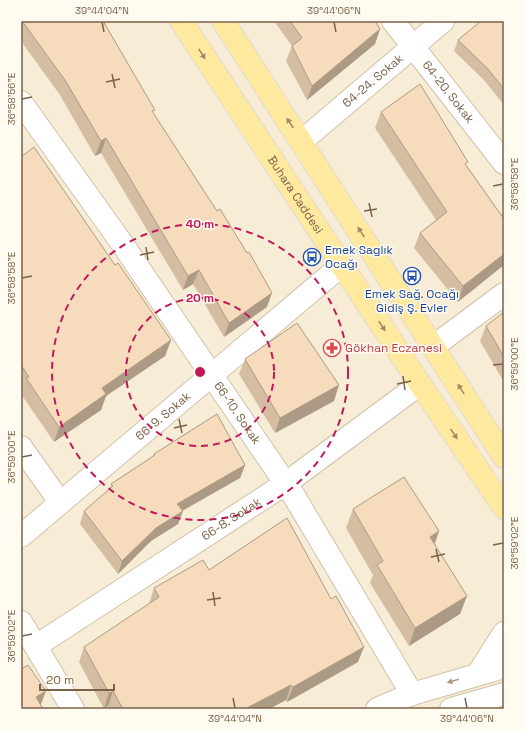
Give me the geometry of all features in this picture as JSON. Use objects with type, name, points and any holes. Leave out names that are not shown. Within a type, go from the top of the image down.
[{"type":"main road","name":"Buhara Caddesi","points":[[181,21],[420,384],[504,508]]},
{"type":"main road","points":[[223,21],[434,346],[504,458]]},
{"type":"street","name":"64-20. Sokak","points":[[393,21],[413,49],[504,163]]},
{"type":"street","name":"64-24. Sokak","points":[[302,142],[413,49],[444,21]]},
{"type":"street","name":"66-10. Sokak","points":[[21,102],[121,242],[285,484],[395,703]]},
{"type":"street","name":"66-9. Sokak","points":[[21,536],[211,373],[342,265]]},
{"type":"street","points":[[434,346],[504,294]]},
{"type":"street","name":"66-8. Sokak","points":[[36,646],[285,484],[420,384]]},
{"type":"street","points":[[21,447],[60,502]]},
{"type":"street","points":[[21,622],[73,709]]},
{"type":"street","points":[[478,674],[504,633]]},
{"type":"street","points":[[395,703],[478,674],[504,667]]},
{"type":"street","points":[[451,709],[504,694]]},
{"type":"shaded area","points":[[21,21],[504,21],[504,709],[21,709]]},
{"type":"building","points":[[22,21],[103,21],[155,110],[152,111],[217,211],[220,209],[247,253],[249,252],[272,293],[229,323],[199,270],[188,276],[106,138],[101,141],[65,80]]},
{"type":"building","points":[[290,21],[375,21],[380,29],[312,86],[292,46],[302,38]]},
{"type":"building","points":[[481,21],[504,21],[504,89],[488,69],[458,40]]},
{"type":"building","points":[[420,84],[468,162],[465,164],[504,219],[504,254],[463,286],[420,233],[447,212],[381,112]]},
{"type":"building","points":[[34,147],[115,265],[118,263],[171,340],[102,388],[106,394],[59,427],[26,378],[29,377],[21,365],[21,157]]},
{"type":"building","points":[[504,312],[504,357],[486,326]]},
{"type":"building","points":[[297,323],[339,385],[280,418],[245,359]]},
{"type":"building","points":[[217,414],[245,465],[177,504],[183,511],[156,528],[122,561],[84,511],[113,486],[111,484],[155,455],[154,454]]},
{"type":"building","points":[[404,477],[439,531],[430,537],[467,596],[415,628],[377,565],[383,561],[353,509]]},
{"type":"building","points":[[287,518],[331,599],[336,596],[364,647],[293,687],[291,685],[245,709],[123,709],[113,691],[109,693],[84,647],[159,597],[154,588],[203,560],[209,570]]},
{"type":"building","points":[[28,665],[46,691],[36,697],[43,709],[21,709],[21,669]]},
{"type":"place","name":"Emek Saglık Ocağı","points":[[312,257]]},
{"type":"place","name":"Emek Sağ. Ocağı Gidiş Ş. Evler","points":[[412,276]]},
{"type":"place","name":"Gökhan Eczanesi","points":[[332,348]]}]
